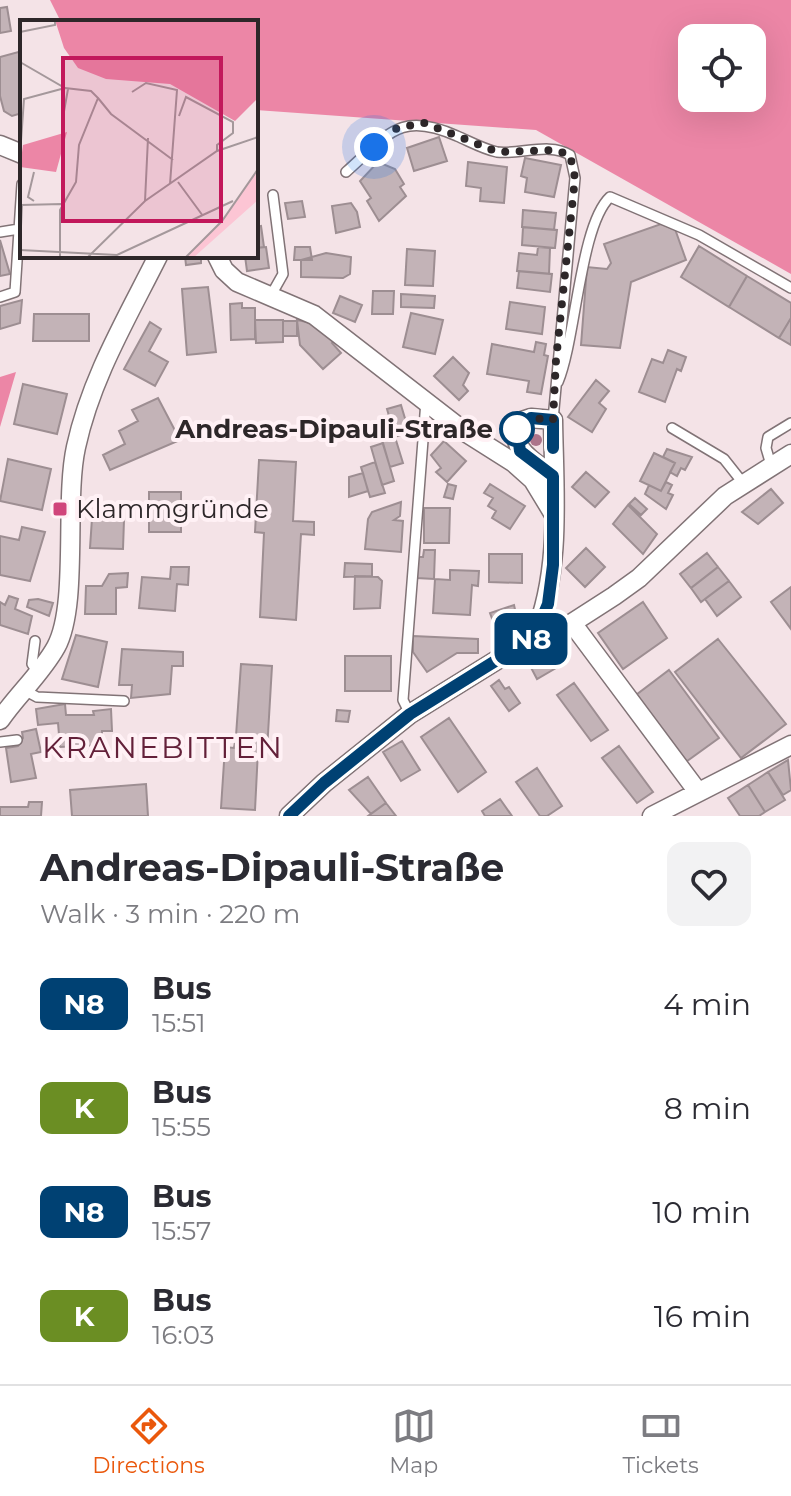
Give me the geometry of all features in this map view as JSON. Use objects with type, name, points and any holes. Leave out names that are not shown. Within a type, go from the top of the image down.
[{"type":"street","points":[[0,720],[57,646],[65,621],[70,493],[79,433],[106,357],[157,258]]},
{"type":"street","points":[[218,258],[224,270],[237,282],[314,315],[426,401],[522,469],[553,513]]},
{"type":"street","points":[[534,637],[548,604],[553,513],[553,476],[553,420],[531,418],[522,421],[516,438],[520,451],[553,476]]},
{"type":"street","points":[[289,816],[324,783],[410,714],[534,637],[572,623],[639,578],[743,483],[791,454]]},
{"type":"street","points":[[572,623],[698,792]]},
{"type":"street","points":[[652,816],[791,745]]},
{"type":"lane","points":[[346,172],[397,128],[415,123],[430,124],[498,152],[555,150],[570,155],[575,178],[556,360],[553,420]]},
{"type":"lane","points":[[270,297],[283,274],[273,195]]},
{"type":"lane","points":[[557,385],[569,348],[583,265],[598,215],[610,197],[699,235],[791,288]]},
{"type":"lane","points":[[0,297],[15,292],[20,214]]},
{"type":"lane","points":[[0,232],[19,229]]},
{"type":"lane","points":[[410,714],[403,700],[426,401]]},
{"type":"lane","points":[[771,465],[766,448],[768,437],[791,423]]},
{"type":"lane","points":[[672,428],[724,459],[743,483]]},
{"type":"lane","points":[[35,641],[32,664],[38,673]]},
{"type":"lane","points":[[24,690],[37,697],[124,701]]},
{"type":"lane","points":[[0,742],[17,740]]},
{"type":"shaded area","points":[[50,0],[791,0],[791,274],[536,130],[258,110],[258,20],[60,20]]},
{"type":"shaded area","points":[[16,372],[0,427],[0,377]]},
{"type":"building","points":[[7,7],[11,31],[0,33],[0,8]]},
{"type":"building","points":[[20,52],[20,114],[12,116],[4,111],[0,96],[0,57]]},
{"type":"building","points":[[439,137],[447,161],[414,171],[407,148]]},
{"type":"building","points":[[525,158],[561,165],[554,197],[525,192],[527,178],[521,176]]},
{"type":"building","points":[[378,162],[395,169],[404,184],[400,187],[406,196],[379,221],[367,201],[371,198],[360,181]]},
{"type":"building","points":[[468,162],[507,167],[504,203],[480,201],[481,188],[466,186]]},
{"type":"building","points":[[302,201],[305,217],[288,219],[285,203]]},
{"type":"building","points":[[351,203],[357,212],[360,227],[336,233],[332,206]]},
{"type":"building","points":[[523,210],[556,213],[554,230],[522,227]]},
{"type":"building","points":[[661,224],[675,229],[686,260],[631,282],[620,348],[581,345],[587,267],[607,269],[611,263],[604,244]]},
{"type":"building","points":[[261,226],[264,247],[258,248],[258,227]]},
{"type":"building","points":[[523,227],[557,230],[555,248],[522,245]]},
{"type":"building","points":[[0,240],[10,274],[0,276]]},
{"type":"building","points":[[699,246],[747,276],[729,307],[681,277]]},
{"type":"building","points":[[266,247],[269,268],[247,271],[245,258],[258,258],[258,248]]},
{"type":"building","points":[[295,247],[310,247],[312,260],[294,260]]},
{"type":"building","points":[[538,247],[550,248],[549,274],[517,271],[519,253],[537,255]]},
{"type":"building","points":[[407,249],[435,251],[433,286],[405,285]]},
{"type":"building","points":[[326,253],[351,257],[350,274],[343,278],[301,277],[301,260]]},
{"type":"building","points":[[185,258],[201,258],[201,263],[186,265]]},
{"type":"building","points":[[519,271],[552,274],[550,292],[517,288]]},
{"type":"building","points":[[747,276],[791,303],[791,318],[779,338],[729,307]]},
{"type":"building","points":[[208,287],[216,352],[187,355],[182,289]]},
{"type":"building","points":[[373,291],[394,291],[393,314],[372,314]]},
{"type":"building","points":[[401,294],[435,296],[434,308],[401,307]]},
{"type":"building","points":[[340,296],[362,305],[355,322],[333,313]]},
{"type":"building","points":[[22,300],[20,323],[0,329],[0,306]]},
{"type":"building","points":[[510,302],[545,307],[542,334],[506,329]]},
{"type":"building","points":[[242,303],[242,308],[255,308],[255,339],[231,340],[230,304]]},
{"type":"building","points":[[411,313],[443,320],[435,354],[403,347]]},
{"type":"building","points":[[34,314],[89,314],[89,341],[33,341]]},
{"type":"building","points":[[791,318],[791,345],[779,338]]},
{"type":"building","points":[[255,320],[283,320],[283,342],[256,343]]},
{"type":"building","points":[[297,320],[312,323],[336,338],[332,343],[341,353],[323,369],[300,345]]},
{"type":"building","points":[[283,321],[297,321],[297,336],[283,336]]},
{"type":"building","points":[[150,322],[161,329],[149,351],[168,362],[155,386],[124,369]]},
{"type":"building","points":[[536,342],[546,344],[544,355],[548,356],[541,394],[527,392],[529,381],[487,374],[492,344],[534,352]]},
{"type":"building","points":[[668,350],[686,357],[681,371],[677,369],[665,402],[639,392],[652,359],[663,363]]},
{"type":"building","points":[[453,357],[469,373],[463,385],[468,391],[459,400],[434,376]]},
{"type":"building","points":[[596,380],[609,391],[599,403],[606,409],[592,432],[568,417]]},
{"type":"building","points":[[23,384],[67,394],[57,434],[14,424]]},
{"type":"building","points":[[158,398],[180,440],[110,470],[103,455],[125,444],[119,431],[138,421],[132,410]]},
{"type":"building","points":[[401,405],[409,432],[395,437],[387,409]]},
{"type":"building","points":[[391,424],[403,463],[390,467],[378,428]]},
{"type":"building","points":[[444,441],[466,461],[447,482],[436,472],[441,468],[431,455]]},
{"type":"building","points":[[383,443],[394,481],[382,485],[371,447]]},
{"type":"building","points":[[667,449],[692,457],[685,470],[681,468],[677,476],[670,472],[675,463],[663,457]]},
{"type":"building","points":[[654,453],[675,463],[661,491],[640,481]]},
{"type":"building","points":[[8,459],[51,469],[42,510],[0,501]]},
{"type":"building","points":[[259,460],[296,462],[293,521],[314,522],[314,535],[301,534],[296,620],[260,617],[264,533],[255,532]]},
{"type":"building","points":[[375,462],[385,493],[370,497],[361,467]]},
{"type":"building","points":[[586,472],[609,492],[595,507],[572,487]]},
{"type":"building","points":[[363,473],[368,491],[349,497],[349,477]]},
{"type":"building","points":[[666,482],[672,485],[668,493],[673,495],[666,509],[645,494],[649,485],[661,491]]},
{"type":"building","points":[[448,484],[456,486],[453,499],[444,497]]},
{"type":"building","points":[[490,484],[525,506],[510,529],[492,518],[496,511],[488,506],[493,498],[484,493]]},
{"type":"building","points":[[771,489],[783,503],[758,524],[742,512]]},
{"type":"building","points":[[149,492],[181,492],[181,532],[149,532]]},
{"type":"building","points":[[635,498],[647,509],[641,515],[629,504]]},
{"type":"building","points":[[401,502],[400,516],[394,520],[403,521],[401,552],[365,549],[368,519],[372,512]]},
{"type":"building","points":[[628,505],[657,534],[643,554],[613,524]]},
{"type":"building","points":[[424,508],[450,508],[449,543],[424,543]]},
{"type":"building","points":[[92,518],[124,520],[123,549],[90,548]]},
{"type":"building","points":[[22,527],[45,532],[30,581],[0,575],[0,536],[19,540]]},
{"type":"building","points":[[586,548],[605,567],[585,587],[566,568]]},
{"type":"building","points":[[424,550],[435,550],[434,579],[417,578],[418,557],[423,557]]},
{"type":"building","points":[[707,553],[718,567],[691,588],[680,574]]},
{"type":"building","points":[[489,554],[522,554],[522,583],[489,582]]},
{"type":"building","points":[[345,563],[372,564],[372,576],[344,577]]},
{"type":"building","points":[[171,567],[189,567],[188,585],[177,584],[175,611],[139,608],[142,577],[170,579]]},
{"type":"building","points":[[718,567],[729,581],[701,602],[691,588]]},
{"type":"building","points":[[450,570],[479,571],[478,586],[472,585],[470,615],[433,613],[435,579],[450,580]]},
{"type":"building","points":[[128,573],[127,587],[116,588],[116,614],[85,614],[86,586],[102,586],[109,574]]},
{"type":"building","points":[[355,576],[378,577],[382,581],[380,608],[354,609]]},
{"type":"building","points":[[729,581],[741,597],[717,616],[705,599]]},
{"type":"building","points":[[791,587],[791,629],[771,602]]},
{"type":"building","points":[[9,596],[18,599],[15,609],[32,616],[28,634],[0,625],[0,602],[5,605]]},
{"type":"building","points":[[29,600],[53,603],[49,616],[27,607]]},
{"type":"building","points":[[643,602],[667,638],[623,669],[598,633]]},
{"type":"building","points":[[514,605],[516,614],[493,621],[490,613]]},
{"type":"building","points":[[76,635],[107,642],[98,687],[62,679]]},
{"type":"building","points":[[413,636],[478,639],[478,653],[457,653],[427,672],[413,652]]},
{"type":"building","points":[[718,639],[786,724],[741,758],[675,672]]},
{"type":"building","points":[[553,646],[563,664],[537,679],[527,660]]},
{"type":"building","points":[[122,649],[183,652],[183,666],[172,666],[170,694],[131,698],[132,685],[119,685]]},
{"type":"building","points":[[345,656],[391,656],[391,691],[345,691]]},
{"type":"building","points":[[241,664],[272,666],[267,751],[258,750],[255,810],[221,808],[225,747],[234,748],[236,736]]},
{"type":"building","points":[[669,670],[719,738],[683,764],[632,698]]},
{"type":"building","points":[[499,680],[505,689],[509,687],[520,703],[509,711],[491,686]]},
{"type":"building","points":[[574,683],[608,730],[591,741],[557,695]]},
{"type":"building","points":[[65,704],[66,715],[94,715],[93,711],[111,709],[112,731],[102,731],[102,745],[60,747],[58,723],[38,725],[36,709]]},
{"type":"building","points":[[337,710],[350,711],[348,722],[336,721]]},
{"type":"building","points":[[449,718],[486,772],[458,792],[421,737]]},
{"type":"building","points":[[36,729],[41,752],[31,754],[36,778],[11,782],[6,748],[18,746],[23,738],[22,732]]},
{"type":"building","points":[[402,741],[420,770],[401,781],[383,752]]},
{"type":"building","points":[[619,746],[653,792],[637,803],[602,758]]},
{"type":"building","points":[[788,760],[791,790],[783,795],[768,772]]},
{"type":"building","points":[[537,768],[562,806],[547,816],[540,816],[516,782]]},
{"type":"building","points":[[768,772],[785,800],[765,812],[748,785]]},
{"type":"building","points":[[368,777],[386,803],[371,814],[349,790]]},
{"type":"building","points":[[146,784],[148,816],[72,816],[70,790]]},
{"type":"building","points":[[748,785],[765,812],[759,816],[740,816],[728,798]]},
{"type":"building","points":[[500,799],[512,816],[485,816],[482,811]]},
{"type":"building","points":[[29,802],[42,802],[41,816],[0,816],[0,807],[28,807]]},
{"type":"building","points":[[386,803],[396,816],[368,816]]},
{"type":"bus line","name":"N8","points":[[289,816],[324,783],[410,714],[534,637],[548,604],[553,565],[553,476],[520,451],[516,438],[522,421],[531,418],[553,420],[553,448]]},
{"type":"place","name":"Andreas-Dipauli-Straße","points":[[517,429]]},
{"type":"place","name":"Klammgründe","points":[[60,509]]},
{"type":"district","name":"KRANEBITTEN","points":[[163,747]]},
{"type":"route","points":[[374,147],[397,128],[424,123],[498,152],[555,150],[570,155],[575,178],[556,360],[553,420],[531,418],[522,421],[517,429]]}]
